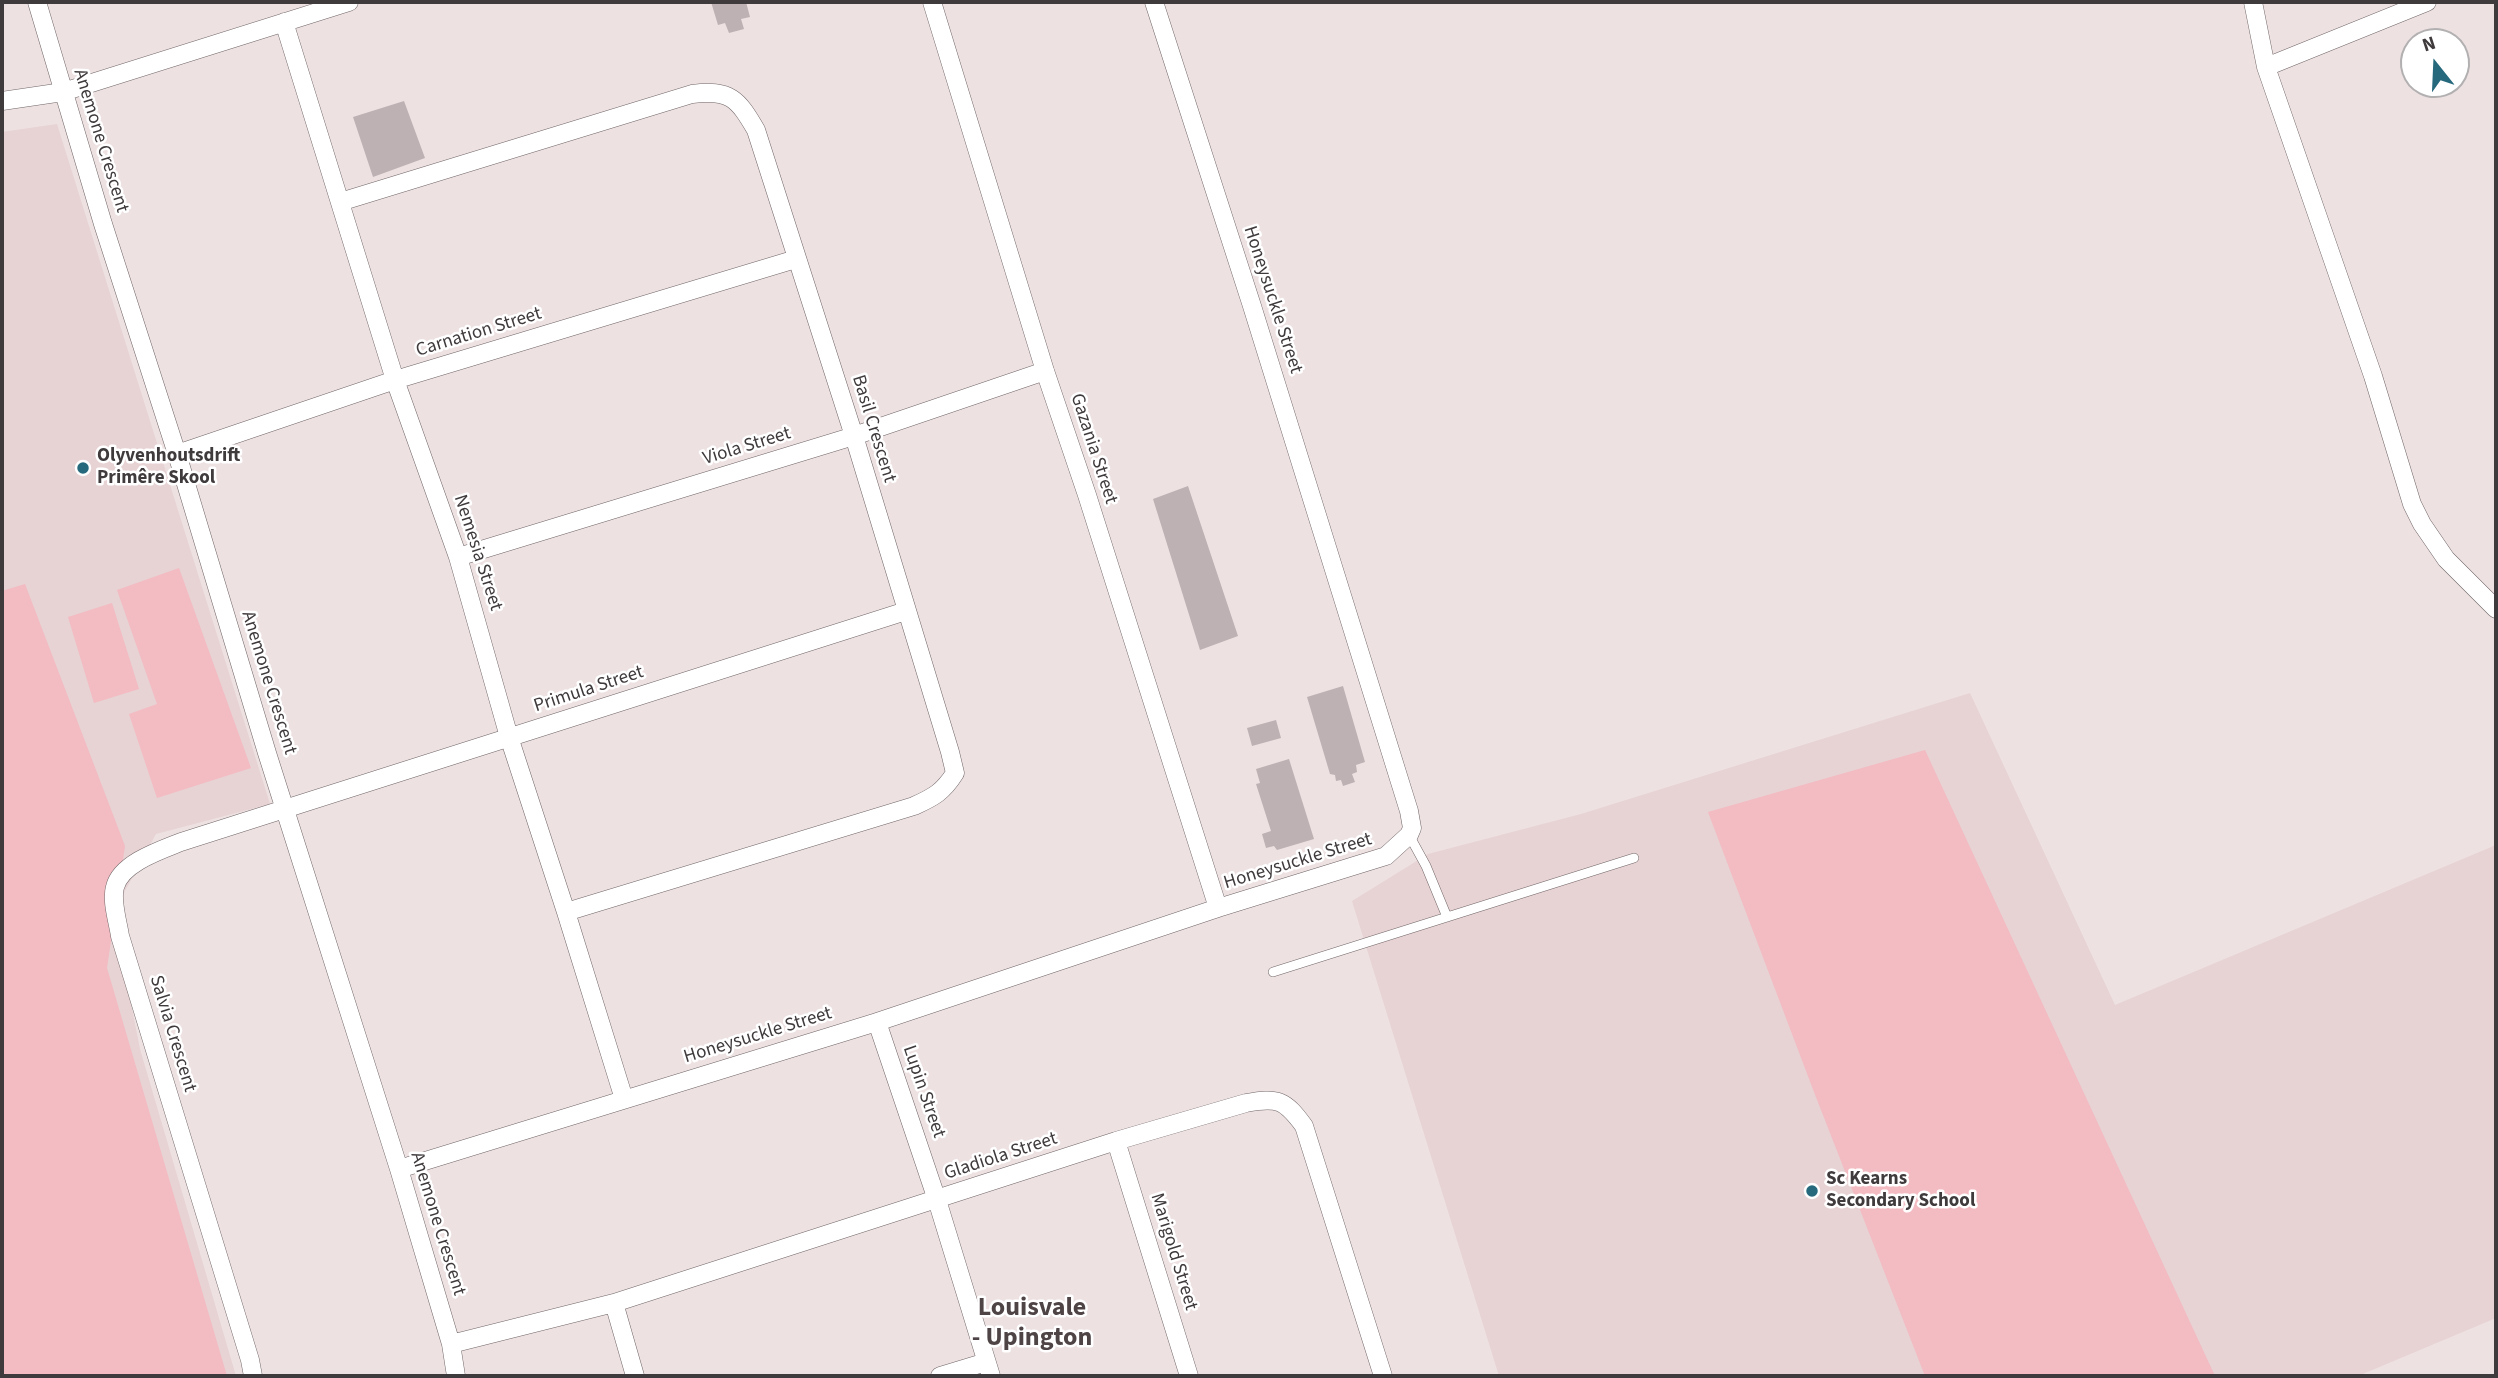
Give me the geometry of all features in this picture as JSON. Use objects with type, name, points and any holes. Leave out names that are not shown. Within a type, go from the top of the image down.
[{"type":"street","name":"Anemone Crescent","points":[[37,2],[103,225],[399,1169],[451,1344],[456,1376]]},
{"type":"street","points":[[2,101],[64,92],[349,2]]},
{"type":"street","name":"Gazania Street","points":[[932,2],[1045,371],[1218,908]]},
{"type":"street","name":"Honeysuckle Street","points":[[399,1169],[877,1022],[1218,908],[1386,856],[1409,835],[1412,828],[1409,811],[1154,2]]},
{"type":"street","points":[[2253,2],[2266,67],[2373,376],[2412,504],[2429,536],[2446,559],[2496,609]]},
{"type":"street","points":[[2266,67],[2427,2]]},
{"type":"street","name":"Nemesia Street","points":[[284,22],[395,380],[458,557],[509,737],[624,1099]]},
{"type":"street","name":"Basil Crescent","points":[[340,202],[692,94],[720,92],[731,97],[745,110],[756,130],[854,436],[950,751],[955,773],[946,788],[914,806],[566,912]]},
{"type":"street","name":"Carnation Street","points":[[177,454],[395,380],[796,259]]},
{"type":"street","name":"Viola Street","points":[[458,557],[854,436],[1045,371]]},
{"type":"street","name":"Primula Street","points":[[285,810],[906,611]]},
{"type":"street","name":"Salvia Crescent","points":[[253,1376],[120,936],[114,893],[117,881],[131,866],[151,853],[285,810]]},
{"type":"street","name":"Lupin Street","points":[[877,1022],[937,1200],[988,1369]]},
{"type":"street","name":"Gladiola Street","points":[[451,1344],[614,1303],[1116,1141],[1264,1100],[1279,1100],[1292,1109],[1304,1126],[1383,1376]]},
{"type":"street","name":"Marigold Street","points":[[1116,1141],[1189,1376]]},
{"type":"street","points":[[614,1303],[635,1376]]},
{"type":"street","points":[[940,1376],[988,1369]]},
{"type":"lane","points":[[1409,835],[1426,866],[1447,917]]},
{"type":"lane","points":[[1273,972],[1634,858]]},
{"type":"shaded area","name":"Olyvenhoutsdrift Primêre Skool","points":[[57,124],[270,804],[156,834],[113,913],[140,1049],[236,1376],[2,1376],[2,132]]},
{"type":"shaded area","points":[[179,568],[251,768],[157,798],[129,714],[157,704],[117,590]]},
{"type":"shaded area","points":[[25,584],[125,846],[107,968],[227,1376],[2,1376],[2,591]]},
{"type":"shaded area","points":[[112,603],[139,689],[94,703],[68,617]]},
{"type":"shaded area","name":"Sc Kearns Secondary School","points":[[1970,693],[2115,1005],[2496,845],[2496,1318],[2358,1376],[1499,1376],[1352,901],[1428,854],[1581,814]]},
{"type":"shaded area","points":[[1925,750],[2215,1376],[1925,1376],[1708,812]]},
{"type":"building","points":[[711,2],[746,2],[750,17],[741,19],[744,29],[729,33],[725,23],[718,25]]},
{"type":"building","points":[[404,101],[425,158],[373,177],[353,117]]},
{"type":"building","points":[[1188,486],[1238,636],[1200,650],[1153,499]]},
{"type":"building","points":[[1343,686],[1365,762],[1356,765],[1357,772],[1352,774],[1355,782],[1343,786],[1341,780],[1336,781],[1335,775],[1330,774],[1307,697]]},
{"type":"building","points":[[1276,720],[1281,738],[1252,746],[1247,728]]},
{"type":"building","points":[[1289,759],[1314,839],[1277,850],[1274,846],[1266,848],[1262,834],[1271,831],[1256,784],[1260,783],[1256,769]]},
{"type":"place","name":"Olyvenhoutsdrift Primêre Skool","points":[[83,468]]},
{"type":"place","name":"Sc Kearns Secondary School","points":[[1812,1191]]},
{"type":"district","name":"Louisvale - Upington","points":[[1032,1324]]}]
